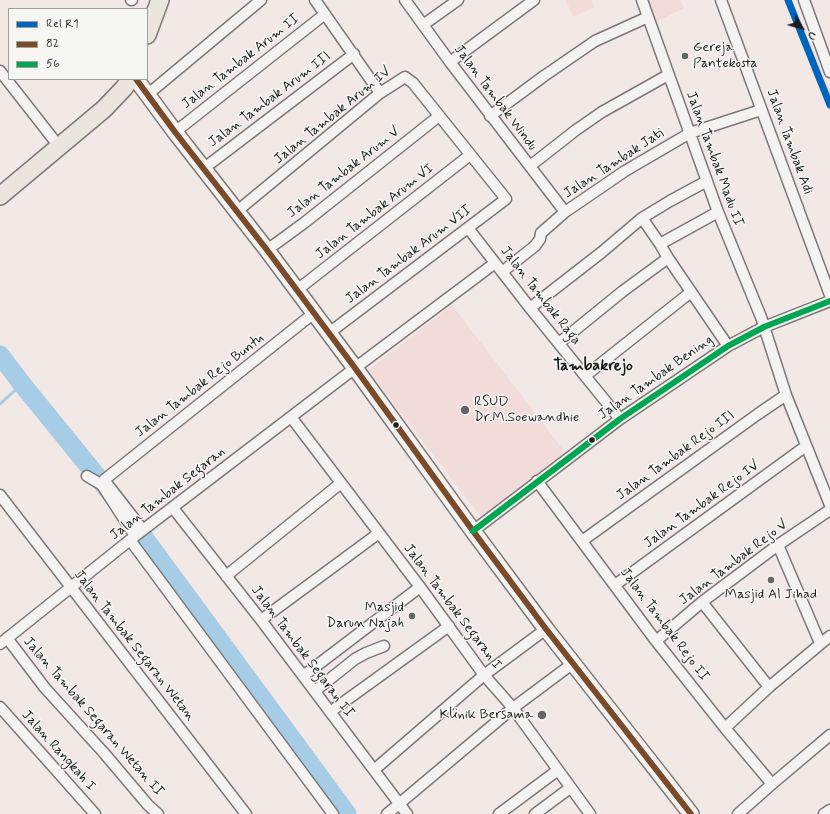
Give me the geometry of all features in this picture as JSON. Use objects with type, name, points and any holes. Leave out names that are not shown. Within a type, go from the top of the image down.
[{"type":"main road","points":[[148,11],[152,0]]},
{"type":"main road","points":[[148,32],[160,0]]},
{"type":"main road","points":[[0,182],[54,140],[80,117],[116,80]]},
{"type":"main road","points":[[0,196],[104,109],[124,88],[129,80]]},
{"type":"street","points":[[147,95],[261,0]]},
{"type":"street","points":[[315,0],[380,93]]},
{"type":"street","name":"Jalan Tambak Windu","points":[[405,0],[490,116],[565,212]]},
{"type":"street","points":[[423,25],[458,0]]},
{"type":"street","points":[[450,62],[534,0]]},
{"type":"street","name":"Jalan Tambak Madu II","points":[[642,0],[718,212],[764,327],[786,395],[830,505]]},
{"type":"street","name":"Jalan Tambak Adi","points":[[721,0],[830,295]]},
{"type":"street","points":[[804,0],[829,68]]},
{"type":"street","name":"Jalan Tambak Arum II","points":[[175,132],[325,14]]},
{"type":"street","points":[[490,116],[595,41],[648,17]]},
{"type":"street","name":"Jalan Tambak Arum III","points":[[203,169],[354,54]]},
{"type":"street","points":[[0,71],[54,140]]},
{"type":"street","points":[[530,166],[576,130],[602,112],[668,75]]},
{"type":"street","name":"Jalan Tambak Arum IV","points":[[236,212],[380,93],[402,77],[406,77],[413,83],[506,198]]},
{"type":"street","points":[[137,80],[203,169],[297,290],[572,664],[691,814]]},
{"type":"street","name":"Jalan Tambak Jati","points":[[502,272],[535,246],[540,239],[541,233],[565,212],[625,171],[690,133],[761,110]]},
{"type":"street","name":"Jalan Tambak Arum V","points":[[267,250],[304,223],[439,116]]},
{"type":"street","name":"Jalan Tambak Arum VI","points":[[297,290],[470,155]]},
{"type":"street","points":[[530,308],[602,252],[642,218],[707,181]]},
{"type":"street","name":"Jalan Tambak Arum VII","points":[[329,333],[506,198]]},
{"type":"street","points":[[660,244],[718,212]]},
{"type":"street","points":[[642,218],[728,346]]},
{"type":"street","name":"Jalan Tambak Raga","points":[[468,228],[530,308],[620,419]]},
{"type":"street","points":[[559,343],[668,258]]},
{"type":"street","points":[[355,368],[495,263]]},
{"type":"street","points":[[585,376],[691,292]]},
{"type":"street","name":"Jalan Tambak Bening","points":[[473,531],[620,419],[728,346],[764,327],[830,301]]},
{"type":"street","name":"Jalan Tambak Rejo Buntu","points":[[136,535],[121,502],[104,480],[314,313]]},
{"type":"street","name":"Jalan Tambak Segaran","points":[[4,641],[136,535],[355,368]]},
{"type":"street","name":"Jalan Tambak Rejo III","points":[[582,542],[752,418],[786,395]]},
{"type":"street","name":"Jalan Tambak Segaran I","points":[[291,417],[420,587],[484,675],[513,708],[590,814]]},
{"type":"street","name":"Jalan Tambak Rejo IV","points":[[616,585],[806,446]]},
{"type":"street","points":[[87,476],[102,485],[334,814]]},
{"type":"street","name":"Jalan Tambak Rejo II","points":[[537,481],[616,585],[656,641],[725,728],[772,784]]},
{"type":"street","points":[[226,576],[341,483]]},
{"type":"street","name":"Jalan Tambak Segaran Wetan","points":[[0,495],[70,588],[246,814]]},
{"type":"street","name":"Jalan Tambak Segaran II","points":[[173,508],[261,620],[407,814]]},
{"type":"street","name":"Jalan Tambak Rejo V","points":[[656,641],[702,602],[778,545],[830,510]]},
{"type":"street","points":[[261,620],[378,533]]},
{"type":"street","points":[[778,545],[820,644]]},
{"type":"street","points":[[303,676],[420,587]]},
{"type":"street","points":[[702,602],[769,687]]},
{"type":"street","points":[[330,712],[449,626]]},
{"type":"street","points":[[374,770],[484,675],[546,629]]},
{"type":"street","points":[[725,728],[769,687],[830,636]]},
{"type":"street","name":"Jalan Tambak Segaran Wetan II","points":[[4,641],[109,758],[148,805],[158,814]]},
{"type":"street","points":[[315,691],[355,658],[384,646]]},
{"type":"street","points":[[387,814],[513,708],[572,664]]},
{"type":"street","name":"Jalan Rangkah I","points":[[0,707],[95,814]]},
{"type":"street","points":[[738,814],[830,735]]},
{"type":"street","points":[[499,814],[558,770]]},
{"type":"street","points":[[535,814],[570,788]]},
{"type":"street","points":[[824,814],[830,810]]},
{"type":"shaded area","points":[[565,0],[591,0],[594,7],[574,17]]},
{"type":"shaded area","points":[[645,0],[680,0],[684,8],[656,22]]},
{"type":"shaded area","points":[[784,0],[792,0],[828,86],[830,91],[830,113]]},
{"type":"shaded area","name":"RSUD Dr.M.Soewandhie","points":[[452,305],[565,452],[481,517],[368,370]]},
{"type":"waterway","points":[[0,355],[117,501],[347,814]]},
{"type":"waterway","points":[[0,404],[22,384]]},
{"type":"rail line","name":"R1","points":[[788,0],[830,105]]},
{"type":"transit line","name":"82","points":[[137,80],[355,368],[546,629],[691,814]]},
{"type":"transit line","name":"56","points":[[473,531],[620,419],[728,346],[764,327],[830,301]]},
{"type":"place","name":"Gereja Pantekosta","points":[[685,56]]},
{"type":"place","name":"RSUD Dr.M.Soewandhie","points":[[465,410]]},
{"type":"place","name":"Masjid Al Jihad","points":[[771,580]]},
{"type":"place","name":"Masjid Darun Najah","points":[[412,616]]},
{"type":"place","name":"Klinik Bersama","points":[[542,715]]},
{"type":"district","name":"Tambakrejo","points":[[593,367]]}]
